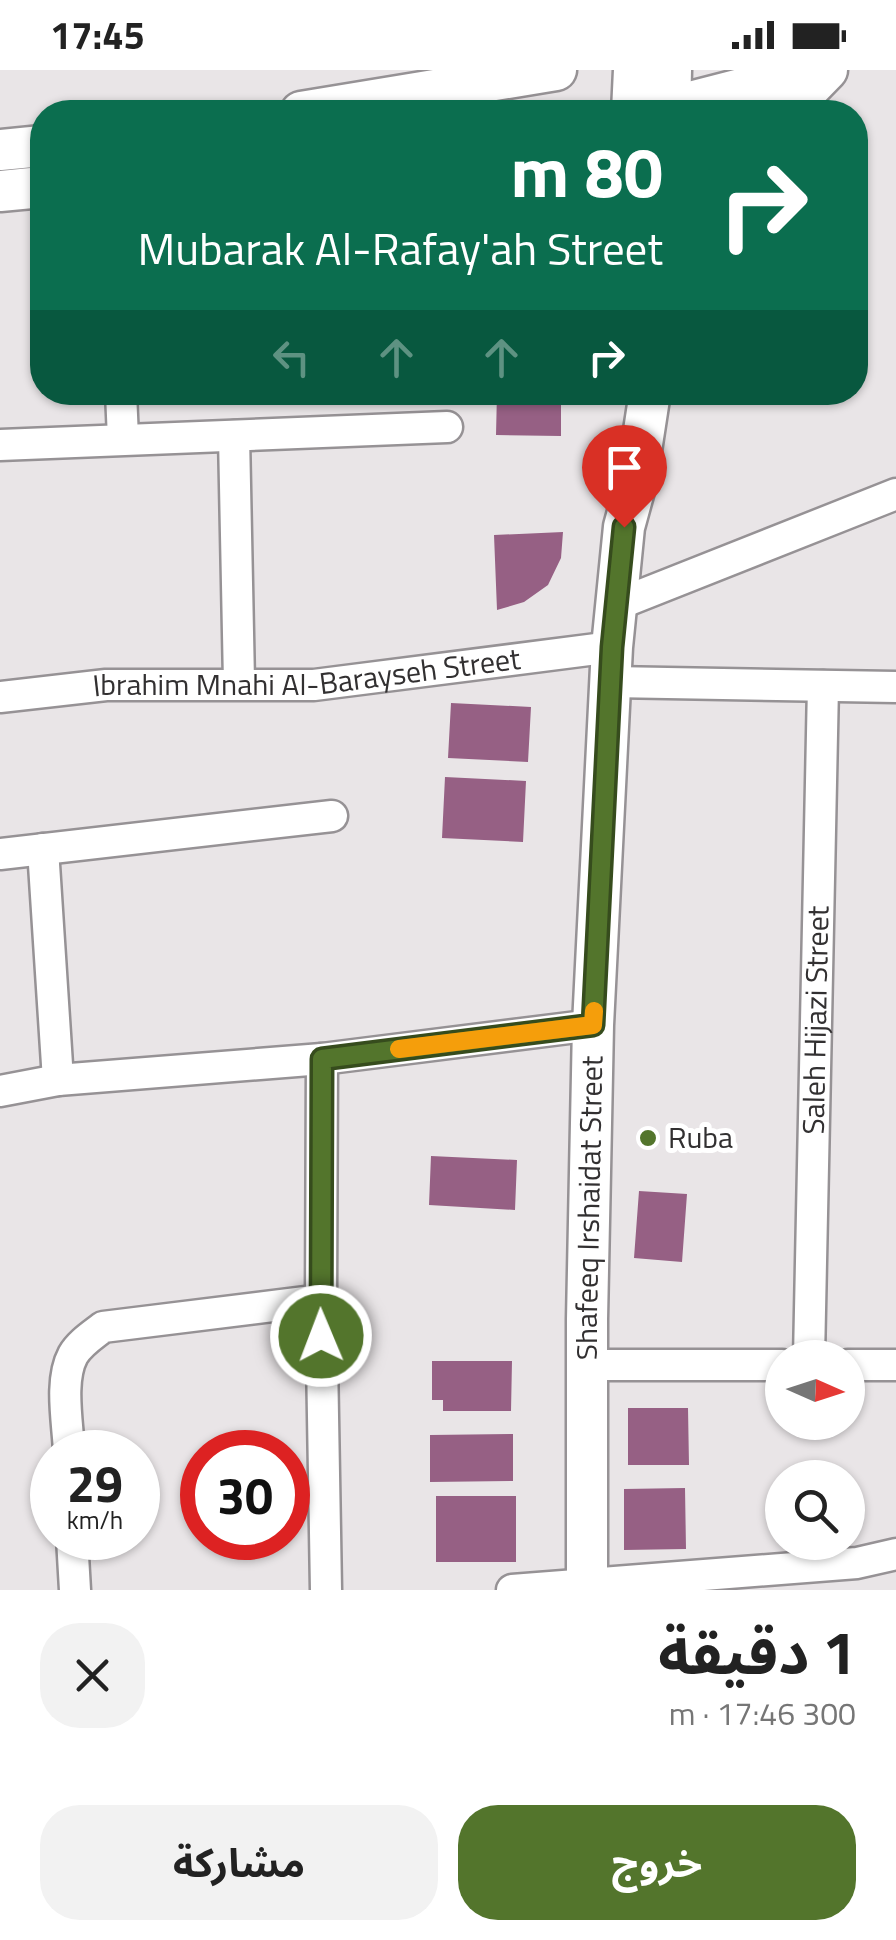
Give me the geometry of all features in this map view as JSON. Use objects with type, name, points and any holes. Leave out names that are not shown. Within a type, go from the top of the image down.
[{"type":"street","points":[[365,100],[482,78],[556,70]]},
{"type":"street","points":[[634,70],[657,100]]},
{"type":"street","points":[[673,100],[815,70]]},
{"type":"street","points":[[798,100],[827,70]]},
{"type":"street","points":[[0,150],[30,147]]},
{"type":"street","points":[[0,191],[30,188]]},
{"type":"street","points":[[122,405],[122,439]]},
{"type":"street","name":"Shafeeq Irshaidat Street","points":[[623,405],[616,483],[624,527]]},
{"type":"street","name":"Shafeeq Irshaidat Street","points":[[587,1587],[593,1025],[616,604],[624,527],[636,483],[648,405]]},
{"type":"street","points":[[0,445],[447,427]]},
{"type":"street","points":[[234,436],[239,682]]},
{"type":"street","points":[[616,604],[896,494]]},
{"type":"street","name":"Ibrahim Mnahi Al-Barayseh Street","points":[[0,697],[106,684],[314,684],[612,664],[823,686],[896,687]]},
{"type":"street","name":"Saleh Hijazi Street","points":[[809,1340],[823,686]]},
{"type":"street","points":[[0,854],[332,816]]},
{"type":"street","points":[[44,849],[58,1080]]},
{"type":"street","points":[[0,1091],[58,1080],[322,1059],[593,1025]]},
{"type":"street","points":[[322,1059],[320,1300],[326,1590]]},
{"type":"street","points":[[68,1430],[67,1377],[73,1356],[103,1328],[320,1300]]},
{"type":"street","points":[[588,1365],[765,1365]]},
{"type":"street","points":[[865,1365],[896,1365]]},
{"type":"street","points":[[512,1590],[854,1577],[896,1554]]},
{"type":"street","points":[[73,1560],[75,1590]]},
{"type":"building","points":[[497,405],[561,405],[561,436],[496,435]]},
{"type":"building","points":[[563,532],[561,558],[548,585],[524,602],[497,610],[494,535]]},
{"type":"building","points":[[451,703],[531,707],[528,762],[448,758]]},
{"type":"building","points":[[445,777],[526,781],[523,842],[442,838]]},
{"type":"building","points":[[431,1156],[517,1160],[515,1210],[429,1205]]},
{"type":"building","points":[[639,1191],[687,1194],[682,1262],[634,1258]]},
{"type":"building","points":[[432,1361],[512,1361],[511,1411],[443,1411],[443,1400],[432,1400]]},
{"type":"building","points":[[628,1408],[688,1408],[689,1465],[628,1465]]},
{"type":"building","points":[[513,1434],[513,1481],[430,1482],[430,1435]]},
{"type":"building","points":[[685,1488],[686,1549],[624,1550],[624,1489]]},
{"type":"building","points":[[436,1496],[516,1496],[516,1562],[436,1562]]},
{"type":"slow traffic","points":[[399,1049],[593,1025],[594,1011]]},
{"type":"place","name":"Ruba","points":[[648,1138]]},
{"type":"route","points":[[321,1336],[322,1059],[593,1025],[612,647],[624,527]]}]
